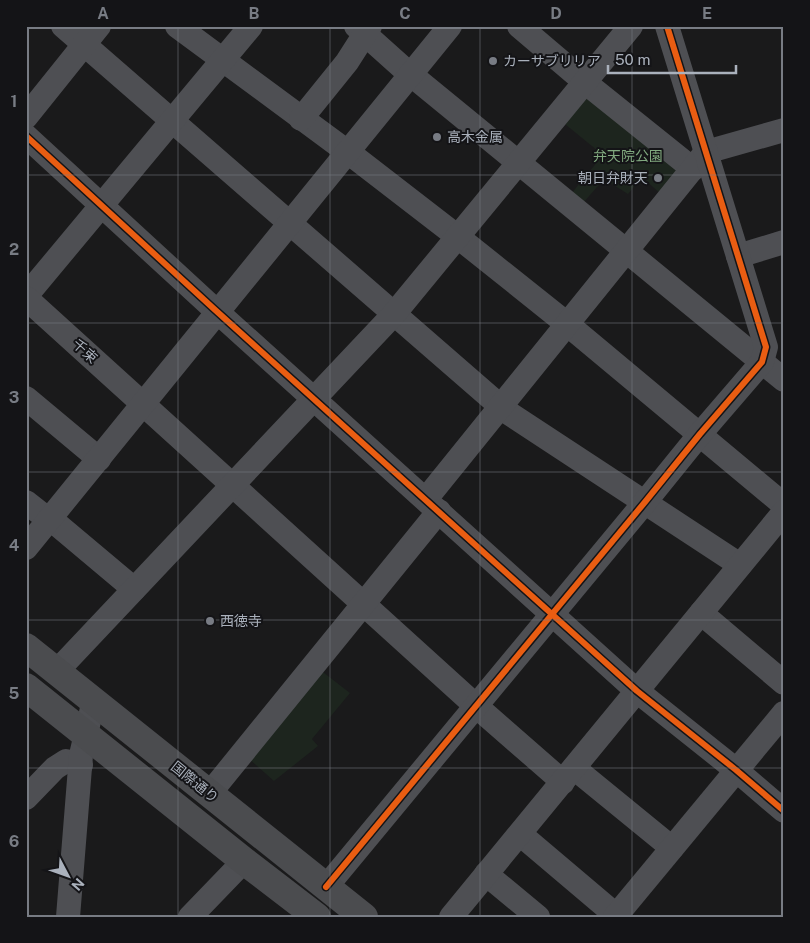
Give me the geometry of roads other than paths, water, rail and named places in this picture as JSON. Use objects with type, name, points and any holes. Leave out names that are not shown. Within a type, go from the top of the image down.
[{"type":"main road","name":"国際通り","points":[[26,647],[364,917]]},
{"type":"main road","points":[[26,687],[317,917]]},
{"type":"street","points":[[63,26],[500,406],[740,566]]},
{"type":"street","points":[[26,117],[99,26]]},
{"type":"street","points":[[26,297],[101,204],[251,26]]},
{"type":"street","points":[[26,548],[450,26]]},
{"type":"street","points":[[519,26],[585,82],[699,160]]},
{"type":"street","points":[[57,672],[134,588],[394,314],[631,26]]},
{"type":"street","points":[[667,26],[699,160],[738,256],[771,350],[784,380]]},
{"type":"street","points":[[180,27],[458,236],[784,505]]},
{"type":"street","points":[[301,119],[347,62],[363,29],[411,75],[627,251],[771,350]]},
{"type":"street","points":[[210,793],[364,603],[500,406],[699,160],[784,130]]},
{"type":"street","points":[[26,136],[637,691],[784,811]]},
{"type":"street","points":[[738,256],[784,242]]},
{"type":"street","name":"千束","points":[[26,297],[476,706],[568,775],[672,848]]},
{"type":"street","points":[[326,887],[771,350]]},
{"type":"street","points":[[26,398],[99,459]]},
{"type":"street","points":[[26,502],[134,588]]},
{"type":"street","points":[[451,917],[784,512]]},
{"type":"street","points":[[701,613],[784,683]]},
{"type":"street","points":[[68,917],[81,765],[94,700]]},
{"type":"street","points":[[520,834],[616,916],[784,713]]},
{"type":"street","points":[[26,798],[55,768],[66,761],[81,765]]},
{"type":"street","points":[[190,917],[244,861]]},
{"type":"street","points":[[486,874],[538,917]]},
{"type":"place","name":"カーサブリリア","points":[[493,61]]},
{"type":"place","name":"高木金属","points":[[437,137]]},
{"type":"place","name":"朝日弁財天","points":[[658,178]]},
{"type":"place","name":"西徳寺","points":[[210,621]]},
{"type":"park label","name":"弁天院公園","points":[[628,156]]}]
